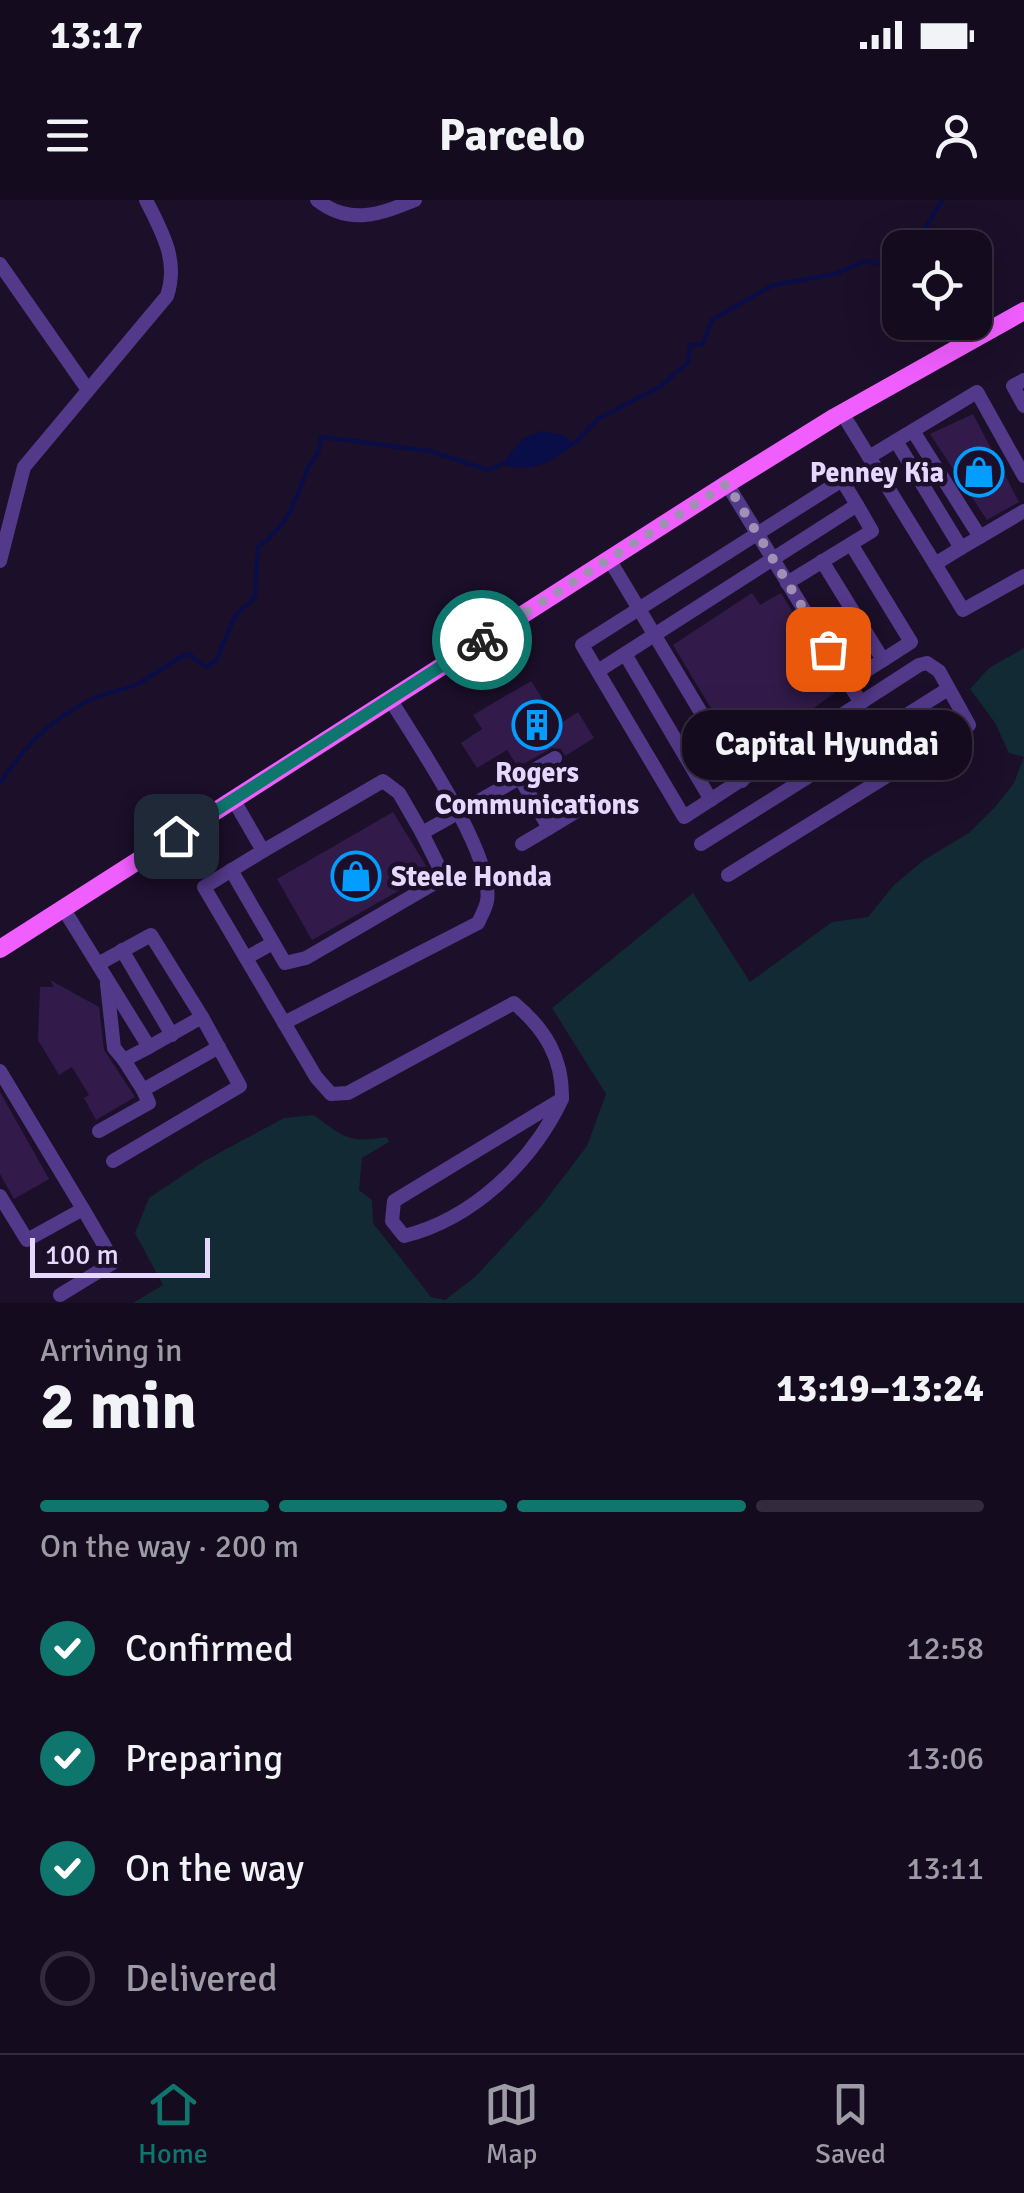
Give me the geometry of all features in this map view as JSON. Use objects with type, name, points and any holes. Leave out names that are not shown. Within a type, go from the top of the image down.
[{"type":"main road","points":[[0,949],[727,484],[842,413],[1024,311]]},
{"type":"street","points":[[0,561],[24,467],[160,308],[171,284],[170,256],[146,200]]},
{"type":"street","points":[[318,200],[342,214],[362,217],[415,200]]},
{"type":"street","points":[[0,264],[57,351],[88,390]]},
{"type":"street","points":[[1024,380],[1013,386],[1024,406]]},
{"type":"street","points":[[869,456],[976,392],[1024,476]]},
{"type":"street","points":[[842,413],[963,610],[1024,576]]},
{"type":"street","points":[[913,430],[980,537]]},
{"type":"street","points":[[896,441],[961,548]]},
{"type":"street","points":[[728,874],[969,725],[934,666],[919,664],[684,817],[582,644],[842,480],[872,531],[787,583]]},
{"type":"street","points":[[727,484],[861,703]]},
{"type":"street","points":[[598,670],[857,505]]},
{"type":"street","points":[[935,564],[1024,511]]},
{"type":"street","points":[[848,682],[910,642],[851,544]]},
{"type":"street","points":[[609,559],[742,781]]},
{"type":"street","points":[[822,562],[882,660]]},
{"type":"street","points":[[624,654],[711,800]]},
{"type":"street","points":[[701,844],[948,688]]},
{"type":"street","points":[[284,1023],[478,923],[488,902],[486,878],[458,813],[390,699]]},
{"type":"street","points":[[422,834],[554,758]]},
{"type":"street","points":[[520,778],[549,828]]},
{"type":"street","points":[[230,870],[285,963],[306,958],[433,884],[440,869],[399,793],[384,780],[230,870],[204,887],[316,1076],[331,1094],[348,1093],[514,1003],[536,1022],[562,1070],[562,1099],[550,1125],[514,1172],[433,1229],[404,1236],[392,1221],[394,1201],[562,1099]]},
{"type":"street","points":[[233,800],[263,851]]},
{"type":"street","points":[[522,844],[595,800]]},
{"type":"street","points":[[64,908],[149,1047]]},
{"type":"street","points":[[98,964],[150,935],[240,1086],[113,1161]]},
{"type":"street","points":[[246,958],[273,943]]},
{"type":"street","points":[[122,950],[172,1035]]},
{"type":"street","points":[[99,1132],[149,1103],[114,1048],[106,978]]},
{"type":"street","points":[[124,1060],[202,1018]]},
{"type":"street","points":[[143,1090],[218,1047]]},
{"type":"street","points":[[0,1071],[114,1262],[60,1295]]},
{"type":"street","points":[[0,1196],[27,1240],[83,1209]]},
{"type":"shaded area","points":[[541,431],[563,435],[574,444],[558,456],[531,467],[502,464],[522,439]]},
{"type":"shaded area","points":[[1024,648],[1024,757],[1009,753],[995,723],[970,689],[989,668]]},
{"type":"shaded area","points":[[1024,757],[1024,1303],[133,1303],[163,1285],[135,1233],[149,1198],[206,1160],[284,1118],[314,1115],[348,1137],[387,1137],[389,1142],[362,1158],[359,1190],[372,1200],[373,1223],[431,1297],[445,1300],[475,1277],[542,1205],[587,1146],[606,1094],[552,1008],[693,893],[750,982],[832,922],[868,917],[894,885],[924,860],[969,833],[996,806],[1014,783]]},
{"type":"building","name":"Penney Kia","points":[[973,414],[1019,502],[987,520],[930,434]]},
{"type":"building","points":[[752,593],[760,605],[781,593],[840,689],[742,760],[673,645]]},
{"type":"building","name":"Rogers Communications","points":[[531,681],[559,724],[578,712],[594,738],[565,756],[561,749],[552,748],[518,767],[507,750],[477,768],[461,743],[482,729],[473,715]]},
{"type":"building","name":"Steele Honda","points":[[393,812],[428,869],[425,876],[312,940],[277,879]]},
{"type":"building","points":[[50,980],[99,1007],[104,1050],[135,1097],[96,1120],[84,1098],[89,1095],[72,1067],[59,1075],[38,1040],[40,987],[54,987]]},
{"type":"building","points":[[0,1092],[49,1179],[14,1199],[0,1174]]},
{"type":"waterway","points":[[923,230],[942,200]]},
{"type":"waterway","points":[[574,444],[598,419],[661,386],[688,362],[690,345],[703,344],[712,320],[773,285],[835,274],[865,261],[882,264]]},
{"type":"waterway","points":[[0,783],[42,733],[82,704],[135,685],[189,654],[206,667],[216,661],[235,616],[255,597],[258,547],[289,514],[321,437],[430,451],[488,470],[502,464]]},
{"type":"way so far","points":[[482,640],[727,484],[828,649]]},
{"type":"place","name":"Penney Kia","points":[[979,472]]},
{"type":"place","name":"Capital Hyundai","points":[[828,649]]},
{"type":"place","name":"Rogers Communications","points":[[537,725]]},
{"type":"place","name":"Steele Honda","points":[[356,876]]},
{"type":"route","points":[[176,836],[482,640]]}]
